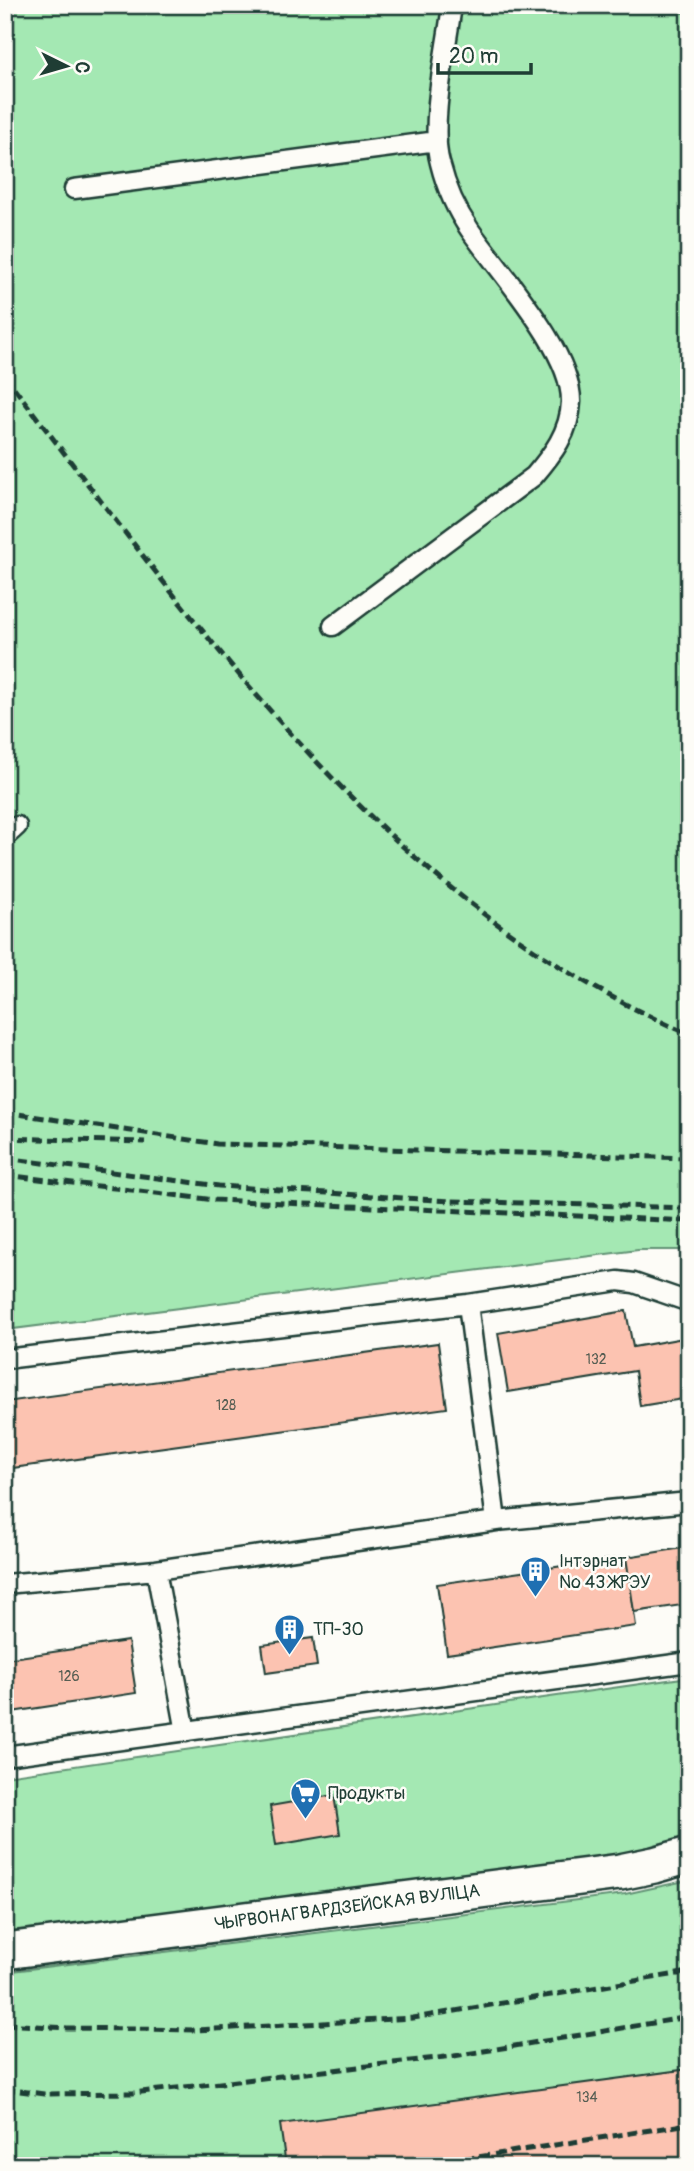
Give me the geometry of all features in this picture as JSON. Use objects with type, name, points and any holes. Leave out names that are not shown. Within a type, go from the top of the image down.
[{"type":"street","name":"ЧЫРВОНАГВАРДЗЕЙСКАЯ ВУЛІЦА","points":[[5,1951],[620,1872],[654,1866],[689,1855]]},
{"type":"lane","points":[[332,625],[534,476],[552,455],[566,429],[571,401],[565,370],[551,342],[469,228],[451,197],[439,160],[436,125],[452,5]]},
{"type":"lane","points":[[74,190],[437,141]]},
{"type":"lane","points":[[5,1359],[467,1304],[618,1281],[634,1283],[689,1302]]},
{"type":"lane","points":[[467,1304],[496,1521]]},
{"type":"lane","points":[[5,1584],[156,1570],[496,1521],[689,1502]]},
{"type":"lane","points":[[156,1570],[186,1731]]},
{"type":"lane","points":[[5,1756],[689,1662]]},
{"type":"green space","points":[[5,5],[221,5],[689,13],[689,1250],[638,1250],[5,1330]]},
{"type":"green space","points":[[689,1677],[689,1836],[627,1853],[114,1921],[5,1931],[5,1776]]},
{"type":"green space","points":[[689,1880],[689,2166],[5,2166],[5,1972],[625,1894]]},
{"type":"building","points":[[626,1311],[633,1347],[689,1337],[689,1398],[640,1406],[635,1371],[508,1392],[498,1333]]},
{"type":"building","points":[[438,1343],[447,1408],[5,1469],[5,1402]]},
{"type":"building","points":[[689,1547],[689,1604],[634,1612],[626,1557]]},
{"type":"building","name":"Інтэрнат № 43 ЖРЭУ","points":[[626,1557],[636,1626],[447,1654],[437,1584]]},
{"type":"building","name":"ТП-30","points":[[313,1638],[317,1666],[266,1673],[262,1645]]},
{"type":"building","points":[[128,1641],[136,1693],[5,1713],[5,1659]]},
{"type":"building","name":"Продукты","points":[[334,1795],[340,1834],[276,1845],[270,1806]]},
{"type":"building","points":[[689,2069],[689,2166],[286,2166],[280,2124]]},
{"type":"railway","points":[[5,376],[227,660],[306,751],[391,836],[482,913],[581,979],[689,1034]]},
{"type":"railway","points":[[5,1112],[217,1144],[689,1158]]},
{"type":"railway","points":[[5,1138],[145,1142]]},
{"type":"railway","points":[[5,1158],[219,1186],[451,1201],[689,1208]]},
{"type":"railway","points":[[5,1175],[215,1200],[689,1221]]},
{"type":"railway","points":[[5,2024],[196,2030],[413,2018],[689,1972]]},
{"type":"railway","points":[[5,2089],[44,2094],[133,2093],[454,2056],[689,2017]]},
{"type":"railway","points":[[420,2166],[689,2124]]},
{"type":"place","name":"Інтэрнат № 43 ЖРЭУ","points":[[536,1598]]},
{"type":"place","name":"ТП-30","points":[[290,1656]]},
{"type":"place","name":"Продукты","points":[[305,1820]]}]
